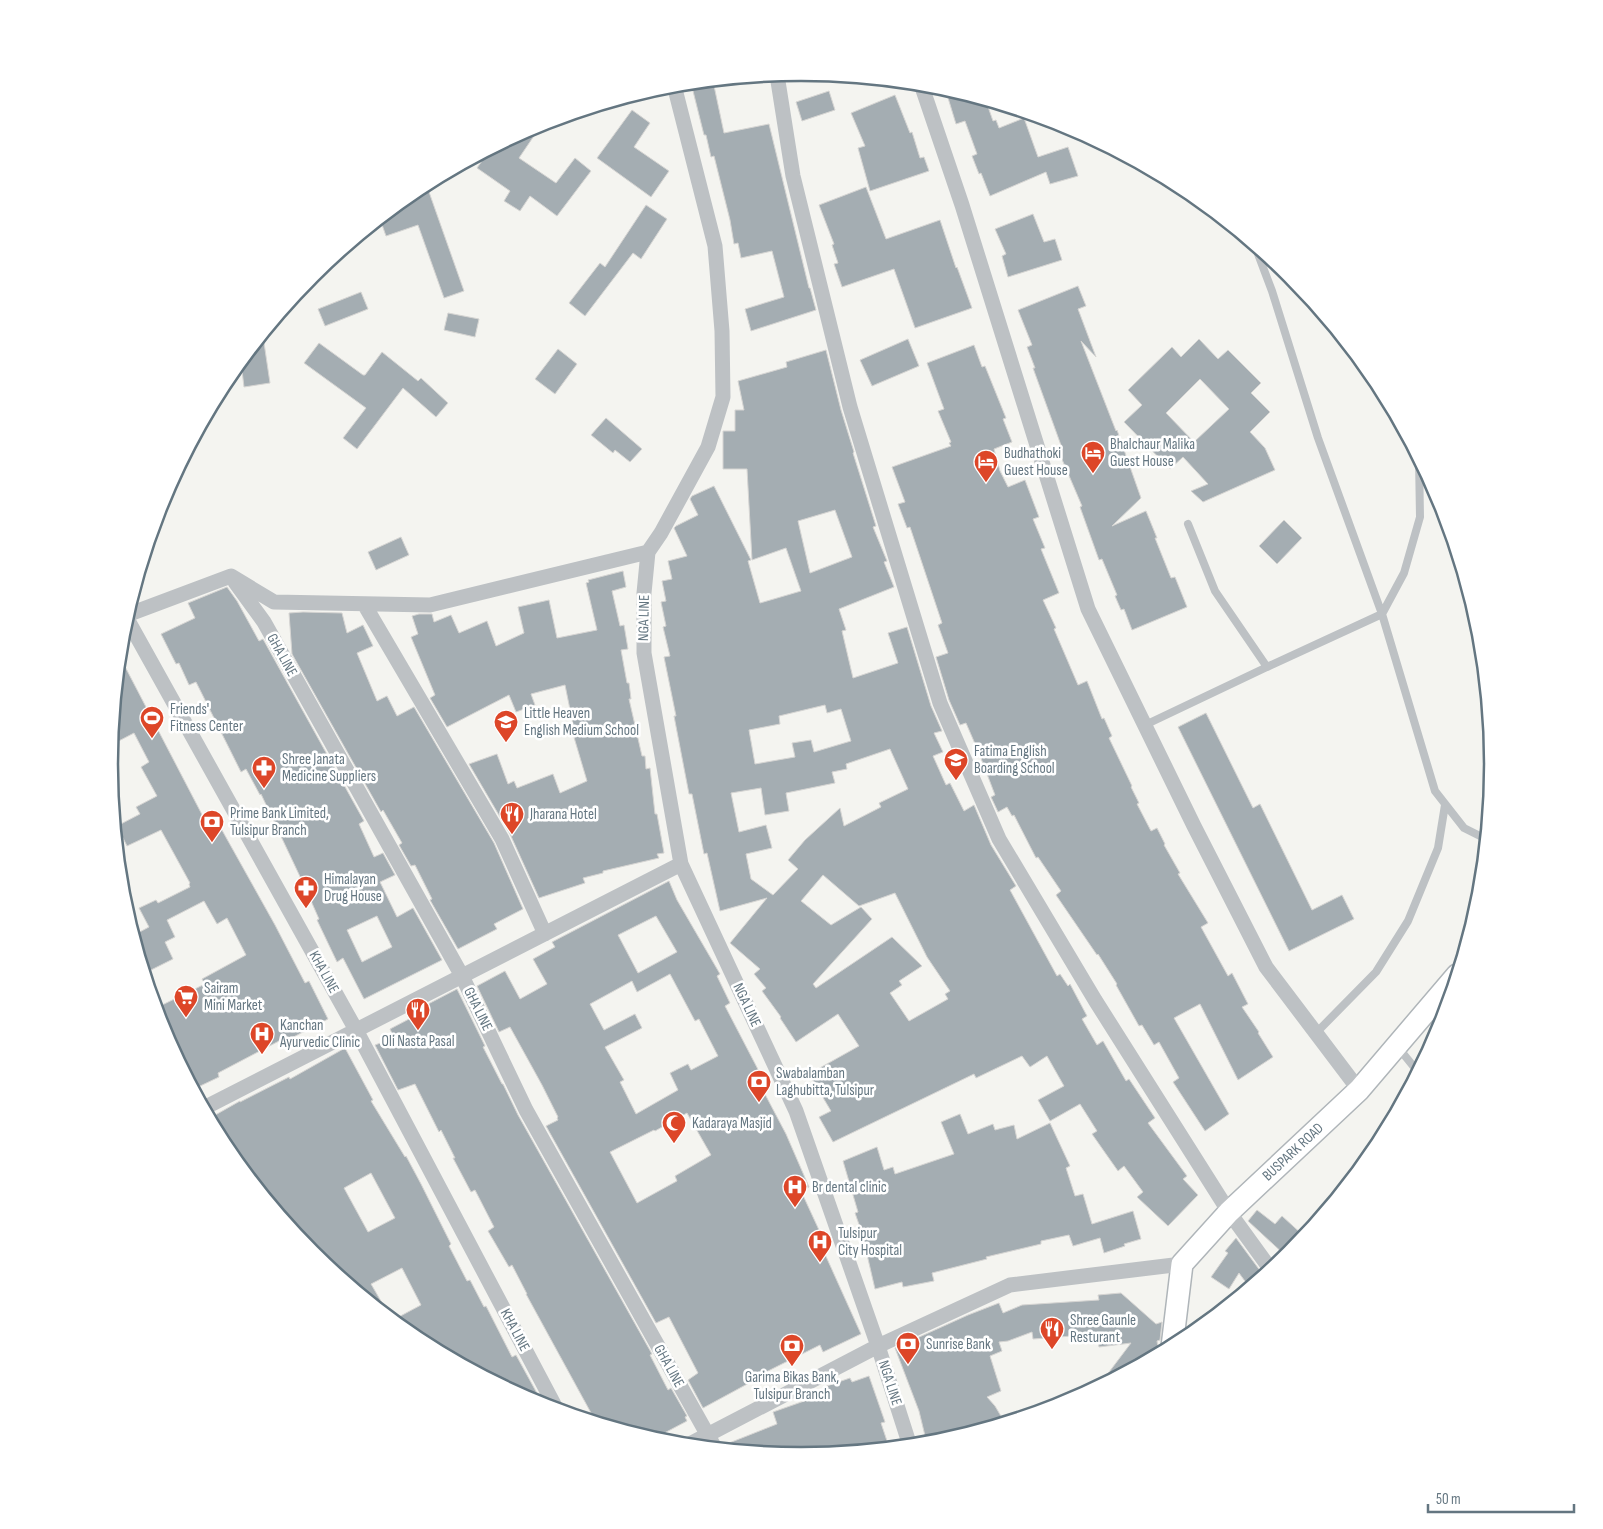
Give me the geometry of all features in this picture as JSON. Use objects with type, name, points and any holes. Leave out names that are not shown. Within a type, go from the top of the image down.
[{"type":"main road","name":"BUSPARK ROAD","points":[[1182,1264],[1229,1212],[1359,1090],[1447,987]]},
{"type":"main road","points":[[1173,1338],[1182,1264]]},
{"type":"street","points":[[778,82],[793,176],[850,407],[940,703],[999,839],[1095,1000],[1229,1212],[1267,1264]]},
{"type":"street","points":[[924,92],[962,204],[1088,609],[1194,826],[1266,967],[1359,1090]]},
{"type":"street","points":[[136,613],[231,576],[274,602],[430,605],[648,552],[708,447],[723,397],[722,331],[715,246],[676,93]]},
{"type":"street","name":"NGA LINE","points":[[648,552],[644,593],[644,653],[681,864],[796,1111],[878,1346],[908,1439]]},
{"type":"street","name":"GHA LINE","points":[[231,576],[264,622],[462,976],[526,1110],[712,1442]]},
{"type":"street","points":[[364,604],[502,839],[545,934]]},
{"type":"street","name":"KHA LINE","points":[[132,626],[356,1030],[552,1400]]},
{"type":"street","points":[[210,1105],[681,864]]},
{"type":"street","points":[[712,1442],[878,1346],[1010,1285],[1182,1264]]},
{"type":"lane","points":[[1259,258],[1272,291],[1318,438],[1382,614],[1435,791],[1464,828],[1481,836]]},
{"type":"lane","points":[[1145,725],[1382,614],[1404,573],[1420,516],[1419,473]]},
{"type":"lane","points":[[1188,524],[1215,591],[1267,667]]},
{"type":"lane","points":[[1316,1033],[1376,972],[1408,921],[1438,848],[1445,805]]},
{"type":"lane","points":[[1397,1046],[1414,1067]]},
{"type":"building","points":[[714,87],[724,133],[769,124],[816,310],[751,331],[745,309],[784,297],[772,251],[741,258],[738,243],[734,244],[714,156],[711,157],[706,135],[704,135],[693,90]]},
{"type":"building","points":[[829,91],[835,110],[802,121],[796,102]]},
{"type":"building","points":[[895,95],[910,133],[912,132],[920,158],[924,157],[929,171],[870,191],[858,148],[865,146],[851,113]]},
{"type":"building","points":[[948,97],[989,108],[993,121],[996,120],[999,128],[1024,119],[1038,157],[1068,147],[1078,176],[1050,184],[1046,172],[990,196],[972,156],[977,154],[965,121],[956,124]]},
{"type":"building","points":[[632,110],[650,123],[634,147],[669,171],[651,197],[597,158]]},
{"type":"building","points":[[534,136],[519,158],[556,183],[575,158],[591,171],[557,216],[530,196],[520,211],[504,201],[510,191],[477,168],[482,161]]},
{"type":"building","points":[[866,187],[886,239],[940,220],[972,308],[915,328],[894,269],[842,287],[834,264],[838,263],[832,245],[834,244],[819,205]]},
{"type":"building","points":[[428,192],[464,291],[444,298],[418,225],[386,236],[382,225]]},
{"type":"building","points":[[646,205],[667,219],[641,259],[633,253],[585,316],[569,303],[600,263],[605,267]]},
{"type":"building","points":[[1033,214],[1044,242],[1055,239],[1062,260],[1008,277],[1002,256],[1006,254],[995,229]]},
{"type":"building","points":[[1078,286],[1086,306],[1078,309],[1096,357],[1081,341],[1117,430],[1141,498],[1112,526],[1146,511],[1171,578],[1175,577],[1187,607],[1132,630],[1124,609],[1121,610],[1115,596],[1117,595],[1102,559],[1099,560],[1080,507],[1082,506],[1058,450],[1062,448],[1033,368],[1035,368],[1027,347],[1032,345],[1018,310]]},
{"type":"building","points":[[361,292],[368,309],[325,326],[318,309]]},
{"type":"building","points":[[448,313],[479,319],[475,337],[444,330]]},
{"type":"building","points":[[908,339],[919,366],[872,386],[860,360]]},
{"type":"building","points":[[1199,339],[1218,359],[1228,350],[1261,383],[1251,393],[1270,412],[1250,432],[1265,448],[1275,470],[1203,502],[1191,491],[1208,484],[1183,457],[1170,469],[1124,422],[1142,405],[1128,390],[1172,347],[1181,357]],"holes":[[[1200,379],[1229,409],[1194,442],[1166,413]]]},
{"type":"building","points":[[264,343],[270,383],[244,387],[242,372]]},
{"type":"building","points":[[319,343],[363,375],[365,375],[382,352],[418,381],[421,378],[448,403],[436,417],[403,388],[357,449],[343,438],[366,408],[304,363]]},
{"type":"building","points":[[974,345],[982,367],[985,366],[1006,418],[1003,419],[1012,442],[994,449],[1000,471],[1008,487],[1025,480],[1039,517],[1033,519],[1045,548],[1041,549],[1059,593],[1043,600],[1056,628],[1054,629],[1078,685],[1087,681],[1102,719],[1104,718],[1112,736],[1109,738],[1132,786],[1139,803],[1137,804],[1151,831],[1157,828],[1164,845],[1180,873],[1178,874],[1208,923],[1201,927],[1228,976],[1232,973],[1248,1004],[1242,1007],[1273,1057],[1238,1080],[1200,1004],[1174,1018],[1229,1114],[1205,1131],[1173,1082],[1179,1078],[1159,1042],[1154,1045],[1142,1025],[1139,1026],[1117,984],[1098,954],[1056,895],[1061,891],[1038,857],[1036,858],[1014,815],[1012,816],[1007,807],[998,812],[991,797],[995,795],[979,753],[966,723],[960,725],[949,700],[936,657],[948,653],[938,625],[942,623],[910,527],[907,528],[898,504],[905,502],[892,467],[951,446],[938,411],[944,409],[927,363]]},
{"type":"building","points":[[558,349],[577,364],[555,394],[535,379]]},
{"type":"building","points":[[826,350],[853,453],[876,526],[873,527],[887,561],[884,562],[894,587],[839,609],[846,630],[842,631],[853,678],[898,663],[888,633],[907,627],[931,706],[942,731],[934,733],[943,752],[933,756],[946,785],[950,783],[964,811],[974,805],[991,845],[1016,886],[1010,890],[1057,976],[1060,974],[1068,986],[1070,984],[1087,1016],[1082,1019],[1097,1045],[1103,1041],[1126,1081],[1129,1079],[1155,1118],[1148,1123],[1187,1176],[1183,1179],[1198,1195],[1168,1226],[1137,1197],[1143,1192],[1124,1166],[1118,1171],[1092,1134],[1097,1131],[1080,1104],[1050,1121],[1038,1100],[1064,1086],[1047,1056],[1030,1067],[1022,1056],[976,1078],[974,1074],[833,1142],[819,1117],[831,1111],[809,1074],[859,1046],[838,1014],[796,1042],[762,991],[766,988],[754,974],[760,969],[730,943],[767,898],[720,911],[707,853],[704,854],[692,794],[689,794],[674,716],[676,716],[664,657],[670,656],[663,627],[666,626],[661,602],[666,601],[662,581],[672,579],[668,561],[687,556],[674,528],[698,515],[690,499],[692,496],[714,486],[751,560],[748,561],[760,603],[801,591],[786,548],[752,560],[747,469],[723,469],[723,431],[735,431],[735,410],[744,410],[738,381],[787,367],[786,362]],"holes":[[[835,510],[852,557],[810,573],[798,521]],[[825,705],[827,713],[841,709],[851,741],[814,752],[811,740],[792,743],[795,757],[755,764],[749,730],[780,724],[779,716]],[[890,749],[908,789],[879,803],[881,807],[844,826],[840,808],[805,840],[788,860],[798,869],[773,895],[751,879],[746,854],[772,848],[766,825],[739,832],[731,793],[761,788],[765,815],[789,811],[786,793],[835,783],[832,772],[847,769],[846,764]],[[823,875],[859,906],[895,893],[927,957],[950,991],[945,994],[948,999],[909,1021],[890,993],[902,985],[899,981],[922,966],[892,937],[816,988],[813,984],[872,919],[861,907],[831,925],[801,901]]]},
{"type":"building","points":[[606,418],[642,449],[630,462],[615,450],[613,453],[591,435]]},
{"type":"building","points":[[1284,520],[1302,538],[1277,564],[1259,546]]},
{"type":"building","points":[[401,537],[409,555],[376,570],[368,552]]},
{"type":"building","points":[[623,571],[626,587],[612,591],[620,626],[624,625],[628,649],[621,650],[627,683],[629,683],[631,699],[629,699],[642,756],[645,756],[646,769],[650,768],[655,814],[657,814],[664,853],[657,854],[659,858],[603,871],[603,873],[583,878],[585,883],[539,898],[510,834],[469,764],[497,754],[508,784],[514,781],[517,788],[553,774],[560,793],[587,781],[573,734],[575,734],[565,685],[531,694],[535,705],[516,712],[509,695],[447,727],[430,698],[435,695],[411,637],[418,634],[412,616],[432,614],[434,622],[451,615],[459,633],[487,621],[496,646],[524,633],[518,607],[549,600],[557,638],[597,630],[586,583],[589,582],[588,580]]},
{"type":"building","points":[[227,587],[237,601],[259,641],[263,639],[364,821],[359,824],[374,857],[383,853],[395,875],[380,882],[397,917],[413,908],[442,960],[364,999],[343,958],[337,962],[317,920],[319,919],[304,885],[261,794],[246,769],[241,772],[196,682],[189,685],[179,663],[176,664],[161,634],[195,618],[188,603]],"holes":[[[377,916],[392,947],[362,962],[347,930]]]},
{"type":"building","points":[[289,613],[342,613],[347,633],[363,625],[373,646],[357,653],[377,701],[387,696],[397,716],[414,707],[494,843],[523,909],[494,924],[497,929],[458,949],[430,900],[432,899],[415,865],[411,866],[399,845],[402,843],[383,810],[381,812],[292,654]]},
{"type":"building","points":[[125,667],[209,828],[218,823],[305,983],[309,981],[328,1019],[280,1044],[279,1041],[218,1073],[219,1077],[199,1086],[170,1026],[162,1005],[205,984],[202,979],[246,955],[227,918],[217,924],[204,901],[167,920],[175,937],[165,942],[173,959],[151,970],[140,932],[149,927],[139,908],[156,900],[158,903],[190,887],[190,883],[161,830],[127,846],[122,837],[121,824],[140,814],[136,807],[157,796],[141,767],[149,762],[134,733],[119,741]]},
{"type":"building","points":[[1206,713],[1253,808],[1260,804],[1312,910],[1342,895],[1354,919],[1289,951],[1178,727]]},
{"type":"building","points":[[669,881],[677,900],[720,974],[717,976],[730,1003],[725,1006],[763,1079],[758,1081],[786,1134],[809,1187],[801,1191],[819,1230],[815,1232],[861,1334],[823,1352],[820,1345],[750,1380],[751,1382],[703,1408],[688,1380],[698,1373],[669,1317],[656,1323],[546,1126],[558,1120],[558,1117],[542,1085],[510,1027],[499,1032],[477,986],[505,971],[520,999],[547,984],[533,959],[555,947],[552,942]],"holes":[[[656,916],[677,952],[638,973],[618,935]],[[670,974],[695,1021],[699,1019],[718,1056],[691,1070],[688,1064],[670,1073],[678,1090],[636,1114],[620,1082],[624,1080],[605,1047],[642,1028],[635,1014],[604,1030],[590,1004],[632,981],[637,992]],[[687,1113],[711,1155],[675,1176],[677,1181],[637,1203],[610,1152],[655,1131]]]},
{"type":"building","points":[[457,989],[485,1046],[483,1047],[518,1115],[652,1354],[650,1355],[668,1390],[671,1388],[687,1416],[685,1417],[687,1421],[663,1434],[592,1414],[512,1265],[509,1267],[488,1231],[494,1227],[475,1190],[471,1192],[441,1130],[439,1132],[415,1084],[398,1090],[375,1045],[394,1038],[390,1029],[411,1018],[409,1014]]},
{"type":"building","points":[[345,1048],[373,1100],[371,1101],[406,1156],[421,1184],[467,1281],[470,1280],[484,1307],[486,1306],[512,1357],[516,1355],[538,1395],[460,1356],[399,1317],[421,1305],[402,1268],[371,1284],[383,1304],[318,1248],[259,1180],[233,1144],[215,1115],[289,1077],[290,1079]],"holes":[[[371,1173],[395,1218],[368,1232],[344,1188]]]},
{"type":"building","points":[[960,1114],[968,1134],[993,1124],[995,1130],[1014,1125],[1017,1139],[1050,1123],[1070,1166],[1066,1168],[1075,1196],[1083,1194],[1092,1224],[1133,1211],[1141,1239],[1104,1253],[1100,1238],[1073,1246],[1069,1235],[1041,1241],[1041,1244],[986,1257],[987,1259],[932,1273],[934,1281],[903,1287],[902,1282],[875,1289],[862,1233],[855,1213],[858,1212],[843,1161],[877,1147],[884,1170],[893,1167],[895,1174],[954,1154],[941,1122]]},
{"type":"building","points":[[1257,1210],[1275,1224],[1282,1216],[1300,1232],[1281,1252],[1248,1221]]},
{"type":"building","points":[[1236,1238],[1260,1271],[1246,1283],[1239,1273],[1229,1289],[1211,1277],[1228,1253],[1225,1251]]},
{"type":"building","points":[[1121,1293],[1156,1324],[1162,1322],[1160,1340],[1157,1341],[1158,1347],[1106,1376],[1131,1343],[1099,1347],[1097,1334],[1033,1339],[1032,1332],[1008,1341],[999,1342],[1002,1351],[990,1356],[1001,1391],[987,1397],[1001,1417],[925,1437],[919,1411],[895,1348],[999,1303],[1003,1313],[1022,1305],[1099,1300],[1098,1295]]},
{"type":"building","points":[[869,1376],[885,1422],[881,1423],[887,1441],[846,1446],[802,1448],[728,1443],[777,1424],[773,1412],[827,1393],[824,1387],[850,1378],[852,1382]]},
{"type":"place","name":"Bhalchaur Malika Guest House","points":[[1093,474]]},
{"type":"place","name":"Budhathoki Guest House","points":[[986,483]]},
{"type":"place","name":"Friends' Fitness Center","points":[[152,739]]},
{"type":"place","name":"Little Heaven English Medium School","points":[[506,743]]},
{"type":"place","name":"Fatima English Boarding School","points":[[956,781]]},
{"type":"place","name":"Shree Janata Medicine Suppliers","points":[[264,789]]},
{"type":"place","name":"Jharana Hotel","points":[[512,835]]},
{"type":"place","name":"Prime Bank Limited, Tulsipur Branch","points":[[212,843]]},
{"type":"place","name":"Himalayan Drug House","points":[[306,909]]},
{"type":"place","name":"Sairam Mini Market","points":[[186,1018]]},
{"type":"place","name":"Oli Nasta Pasal","points":[[418,1031]]},
{"type":"place","name":"Kanchan Ayurvedic Clinic","points":[[262,1055]]},
{"type":"place","name":"Swabalamban Laghubitta, Tulsipur","points":[[759,1103]]},
{"type":"place","name":"Kadaraya Masjid","points":[[674,1144]]},
{"type":"place","name":"Br dental clinic","points":[[795,1208]]},
{"type":"place","name":"Tulsipur City Hospital","points":[[820,1263]]},
{"type":"place","name":"Shree Gaunle Resturant","points":[[1052,1350]]},
{"type":"place","name":"Sunrise Bank","points":[[908,1365]]},
{"type":"place","name":"Garima Bikas Bank, Tulsipur Branch","points":[[792,1367]]}]
